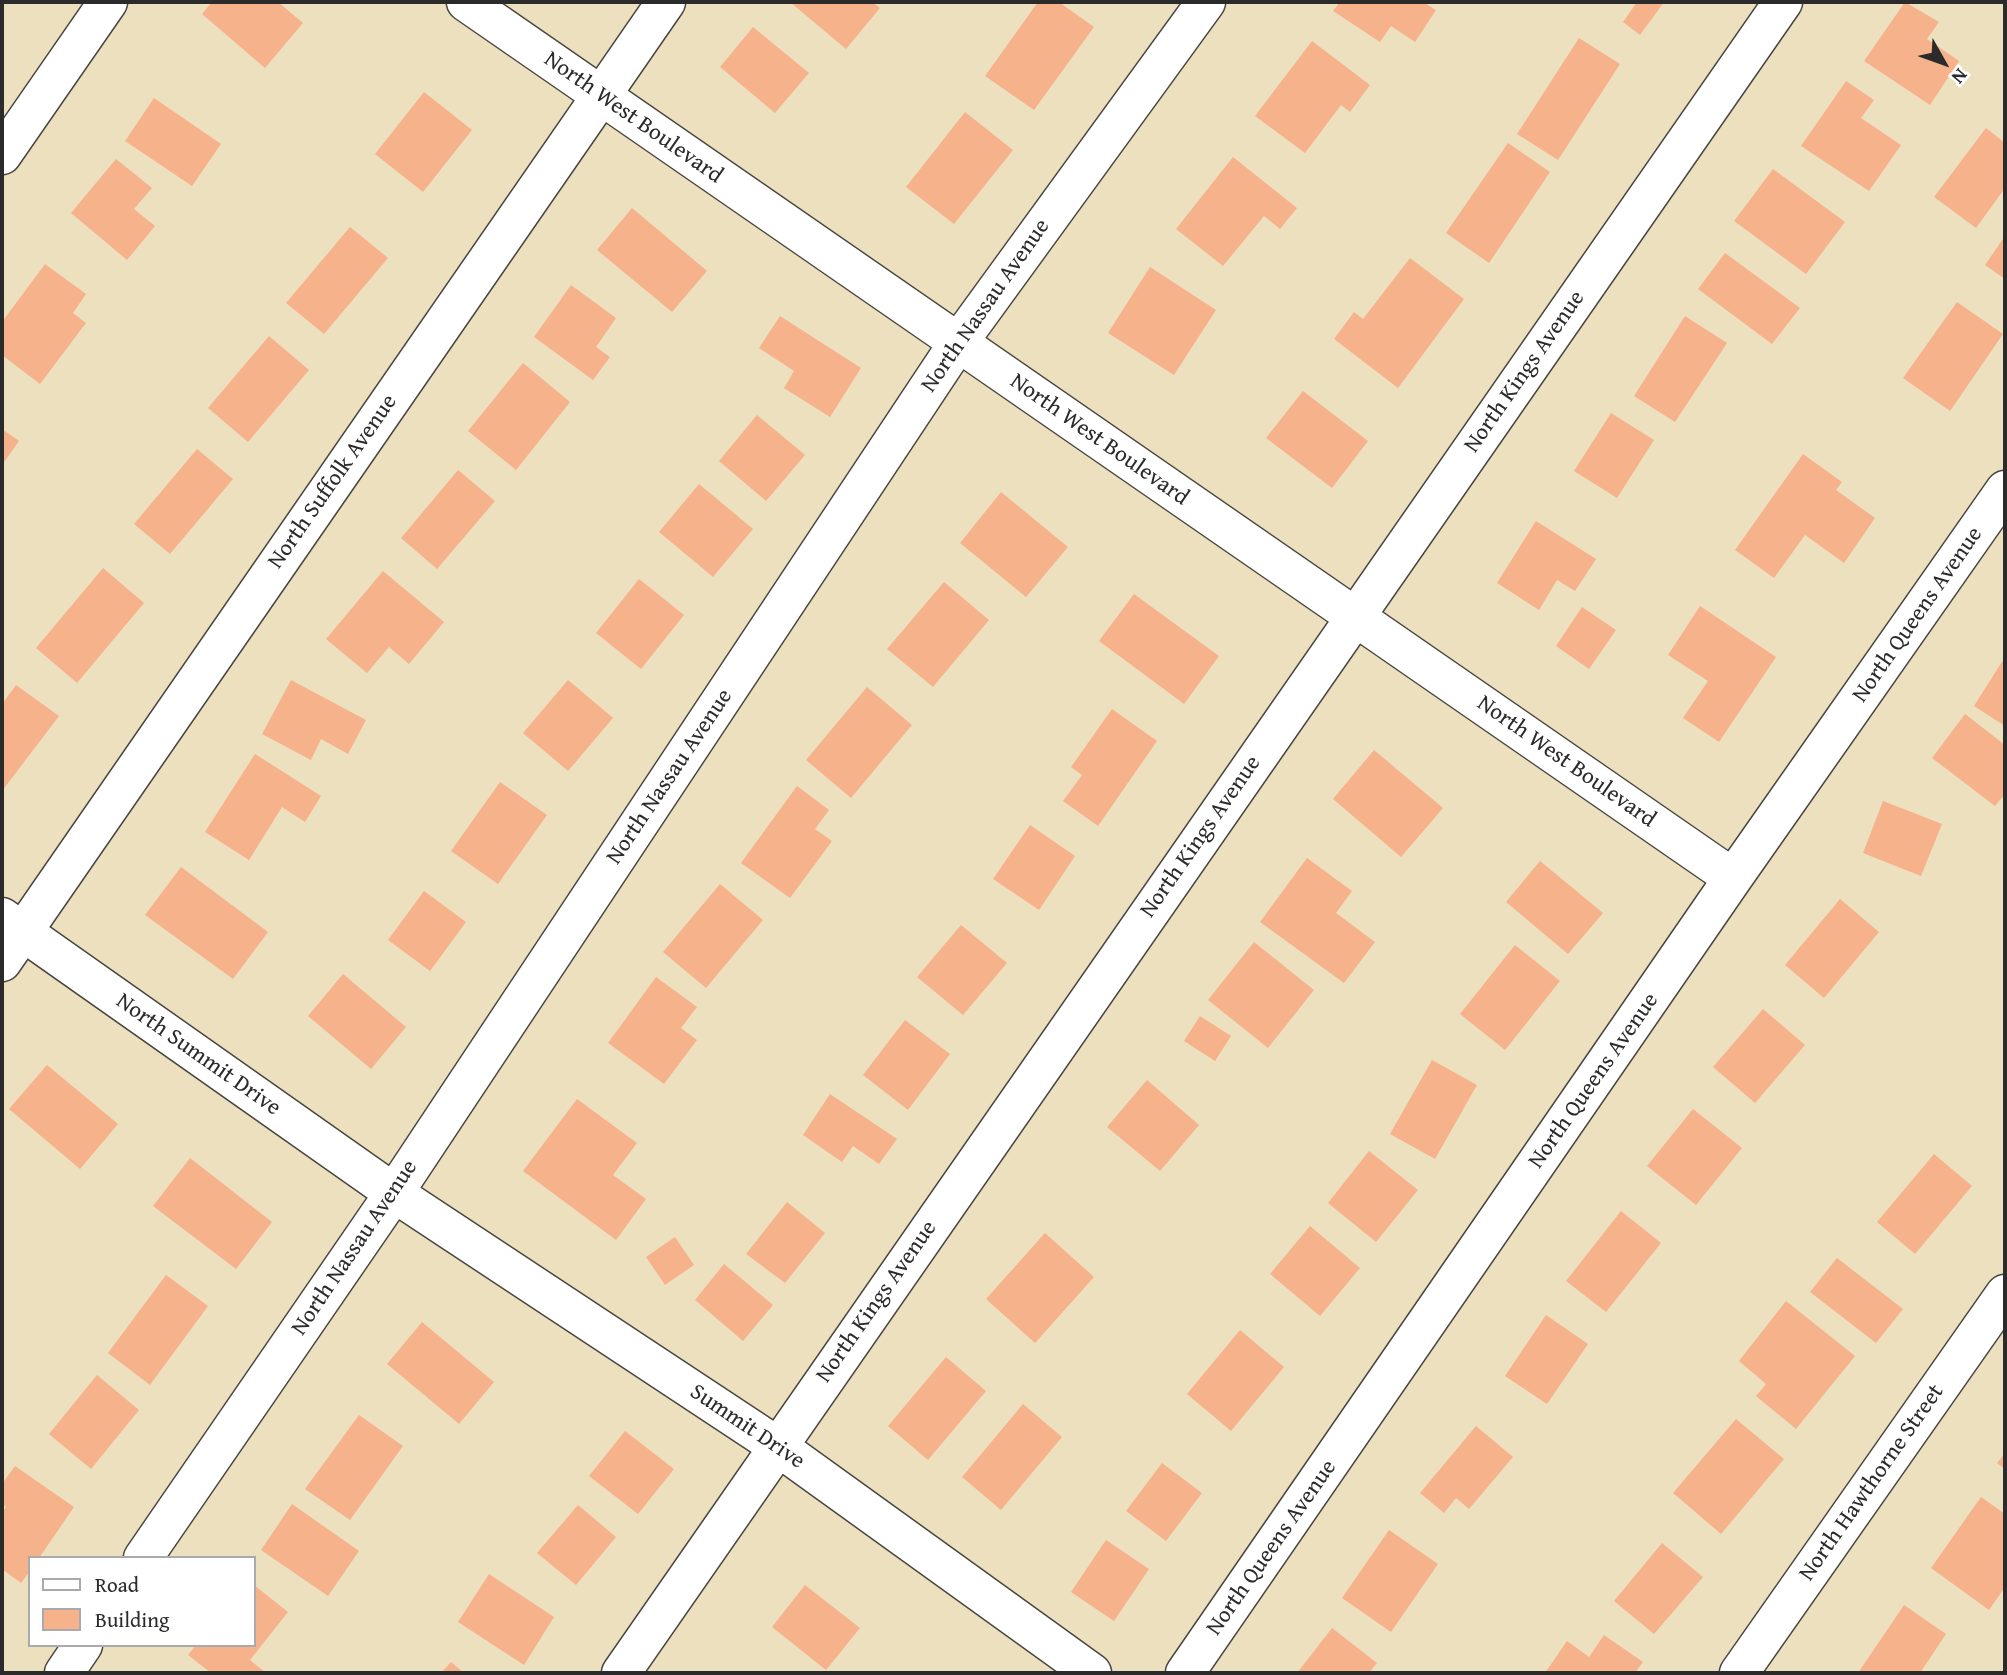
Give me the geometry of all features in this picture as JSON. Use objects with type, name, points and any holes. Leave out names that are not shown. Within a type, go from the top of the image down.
[{"type":"street","points":[[2,155],[108,2]]},
{"type":"street","name":"North West Boulevard","points":[[466,2],[1733,878]]},
{"type":"street","name":"North Suffolk Avenue","points":[[9,937],[666,2]]},
{"type":"street","name":"North Nassau Avenue","points":[[144,1556],[394,1193],[958,343],[1206,2]]},
{"type":"street","name":"North Kings Avenue","points":[[621,1673],[1783,2]]},
{"type":"street","name":"North Queens Avenue","points":[[1185,1673],[1733,878],[2005,490]]},
{"type":"street","name":"North Summit Drive","points":[[9,937],[394,1193]]},
{"type":"street","name":"Summit Drive","points":[[394,1193],[777,1446],[1092,1673]]},
{"type":"street","name":"North Hawthorne Street","points":[[1740,1673],[2005,1294]]},
{"type":"street","points":[[64,1673],[82,1647]]},
{"type":"building","points":[[212,2],[278,2],[303,23],[265,68],[202,14]]},
{"type":"building","points":[[790,2],[872,2],[880,8],[846,49]]},
{"type":"building","points":[[1038,2],[1059,2],[1094,27],[1034,110],[985,76]]},
{"type":"building","points":[[1340,2],[1423,2],[1436,10],[1415,42],[1391,26],[1380,42],[1333,11]]},
{"type":"building","points":[[1637,2],[1664,2],[1640,35],[1623,22]]},
{"type":"building","points":[[1905,2],[1939,22],[1927,39],[1959,61],[1930,105],[1864,61]]},
{"type":"building","points":[[753,27],[809,73],[775,113],[720,67]]},
{"type":"building","points":[[1579,38],[1620,64],[1558,160],[1517,134]]},
{"type":"building","points":[[1312,41],[1370,85],[1350,112],[1341,105],[1305,153],[1255,116]]},
{"type":"building","points":[[1846,81],[1874,100],[1861,118],[1901,145],[1869,191],[1801,146]]},
{"type":"building","points":[[424,92],[472,130],[423,192],[375,154]]},
{"type":"building","points":[[154,98],[221,144],[192,186],[125,141]]},
{"type":"building","points":[[965,112],[1013,150],[954,224],[906,187]]},
{"type":"building","points":[[1986,128],[2005,143],[2005,188],[1976,228],[1934,197]]},
{"type":"building","points":[[1508,143],[1550,172],[1489,263],[1446,233]]},
{"type":"building","points":[[1233,157],[1297,208],[1280,229],[1264,216],[1223,266],[1176,229]]},
{"type":"building","points":[[116,159],[152,188],[134,209],[155,226],[127,260],[71,213]]},
{"type":"building","points":[[1773,169],[1845,222],[1806,274],[1734,221]]},
{"type":"building","points":[[632,208],[707,271],[672,312],[597,250]]},
{"type":"building","points":[[350,227],[388,258],[324,334],[286,303]]},
{"type":"building","points":[[2005,236],[2005,279],[1985,265]]},
{"type":"building","points":[[1725,253],[1800,308],[1772,344],[1698,289]]},
{"type":"building","points":[[1410,258],[1464,299],[1398,388],[1334,339],[1354,312],[1363,319]]},
{"type":"building","points":[[45,264],[86,294],[73,313],[86,323],[40,384],[2,355],[2,322]]},
{"type":"building","points":[[1150,267],[1216,310],[1174,375],[1108,333]]},
{"type":"building","points":[[571,285],[616,318],[596,347],[610,357],[593,380],[534,337]]},
{"type":"building","points":[[1957,302],[2003,334],[1950,411],[1903,378]]},
{"type":"building","points":[[780,316],[861,368],[830,417],[784,388],[794,371],[759,348]]},
{"type":"building","points":[[1685,316],[1727,343],[1675,422],[1634,396]]},
{"type":"building","points":[[269,336],[309,370],[248,442],[208,408]]},
{"type":"building","points":[[523,363],[570,402],[516,470],[468,431]]},
{"type":"building","points":[[1303,391],[1368,441],[1332,488],[1266,438]]},
{"type":"building","points":[[1611,413],[1654,440],[1617,498],[1574,471]]},
{"type":"building","points":[[757,415],[805,455],[766,501],[719,461]]},
{"type":"building","points":[[2,429],[19,441],[2,465]]},
{"type":"building","points":[[197,449],[233,479],[170,554],[134,524]]},
{"type":"building","points":[[1803,454],[1842,482],[1836,490],[1875,518],[1844,563],[1805,535],[1774,578],[1735,550]]},
{"type":"building","points":[[458,470],[495,501],[437,569],[401,538]]},
{"type":"building","points":[[699,484],[753,529],[713,577],[659,532]]},
{"type":"building","points":[[1001,492],[1068,547],[1026,597],[960,543]]},
{"type":"building","points":[[1536,521],[1596,559],[1575,591],[1557,580],[1539,610],[1497,583]]},
{"type":"building","points":[[103,568],[144,603],[77,683],[36,648]]},
{"type":"building","points":[[383,571],[444,622],[409,664],[389,647],[367,673],[326,639]]},
{"type":"building","points":[[639,579],[684,615],[641,669],[596,633]]},
{"type":"building","points":[[944,582],[989,620],[933,687],[887,649]]},
{"type":"building","points":[[1134,594],[1219,656],[1184,704],[1099,641]]},
{"type":"building","points":[[1700,606],[1776,657],[1719,742],[1683,718],[1708,681],[1668,655]]},
{"type":"building","points":[[1582,607],[1616,630],[1589,669],[1556,646]]},
{"type":"building","points":[[2005,657],[2005,726],[1974,706]]},
{"type":"building","points":[[291,680],[366,720],[348,754],[321,739],[311,760],[262,734]]},
{"type":"building","points":[[568,680],[613,718],[568,771],[523,733]]},
{"type":"building","points":[[16,685],[59,716],[2,791],[2,704]]},
{"type":"building","points":[[867,687],[912,725],[851,798],[806,760]]},
{"type":"building","points":[[1112,709],[1157,741],[1098,826],[1063,801],[1082,775],[1071,767]]},
{"type":"building","points":[[1965,714],[2005,745],[2005,794],[1995,806],[1932,758]]},
{"type":"building","points":[[1374,750],[1443,808],[1401,857],[1333,799]]},
{"type":"building","points":[[255,754],[321,796],[305,822],[282,807],[249,860],[205,832]]},
{"type":"building","points":[[500,782],[547,815],[498,884],[451,851]]},
{"type":"building","points":[[797,786],[829,810],[815,829],[832,841],[790,898],[741,863]]},
{"type":"building","points":[[1883,801],[1942,824],[1921,876],[1863,853]]},
{"type":"building","points":[[1030,825],[1075,856],[1039,910],[993,879]]},
{"type":"building","points":[[1307,858],[1352,891],[1336,913],[1375,942],[1344,983],[1260,922]]},
{"type":"building","points":[[1540,861],[1603,913],[1568,954],[1506,902]]},
{"type":"building","points":[[181,867],[268,932],[233,979],[145,915]]},
{"type":"building","points":[[720,884],[763,920],[706,988],[663,952]]},
{"type":"building","points":[[424,891],[466,922],[430,971],[388,940]]},
{"type":"building","points":[[1840,899],[1879,932],[1824,998],[1785,965]]},
{"type":"building","points":[[961,925],[1007,963],[963,1015],[917,977]]},
{"type":"building","points":[[1254,942],[1314,990],[1268,1048],[1208,1000]]},
{"type":"building","points":[[1515,945],[1560,981],[1505,1050],[1460,1014]]},
{"type":"building","points":[[343,974],[406,1027],[371,1069],[308,1016]]},
{"type":"building","points":[[656,977],[697,1007],[681,1028],[697,1040],[664,1084],[608,1043]]},
{"type":"building","points":[[1763,1009],[1805,1045],[1755,1103],[1713,1067]]},
{"type":"building","points":[[1200,1016],[1231,1036],[1215,1061],[1184,1041]]},
{"type":"building","points":[[905,1020],[950,1054],[908,1110],[863,1075]]},
{"type":"building","points":[[1432,1060],[1477,1085],[1435,1159],[1390,1134]]},
{"type":"building","points":[[47,1065],[118,1124],[80,1169],[9,1109]]},
{"type":"building","points":[[1147,1080],[1199,1125],[1160,1171],[1107,1127]]},
{"type":"building","points":[[830,1094],[897,1139],[879,1164],[853,1146],[842,1162],[803,1135]]},
{"type":"building","points":[[577,1099],[637,1143],[613,1175],[646,1199],[616,1240],[523,1171]]},
{"type":"building","points":[[1693,1109],[1742,1148],[1696,1205],[1647,1166]]},
{"type":"building","points":[[1369,1151],[1418,1190],[1376,1242],[1328,1203]]},
{"type":"building","points":[[1934,1154],[1972,1186],[1915,1254],[1877,1222]]},
{"type":"building","points":[[190,1158],[272,1222],[236,1269],[153,1206]]},
{"type":"building","points":[[787,1202],[825,1233],[785,1283],[746,1254]]},
{"type":"building","points":[[1621,1211],[1661,1243],[1606,1312],[1566,1281]]},
{"type":"building","points":[[1310,1226],[1360,1268],[1320,1316],[1270,1274]]},
{"type":"building","points":[[1045,1233],[1094,1277],[1035,1343],[986,1299]]},
{"type":"building","points":[[675,1237],[694,1265],[665,1285],[646,1257]]},
{"type":"building","points":[[1837,1258],[1903,1309],[1876,1343],[1810,1292]]},
{"type":"building","points":[[724,1264],[773,1305],[743,1341],[695,1300]]},
{"type":"building","points":[[166,1275],[208,1306],[150,1385],[108,1353]]},
{"type":"building","points":[[1786,1301],[1855,1356],[1796,1429],[1756,1396],[1766,1384],[1739,1361]]},
{"type":"building","points":[[1546,1315],[1588,1344],[1547,1404],[1505,1376]]},
{"type":"building","points":[[422,1322],[494,1382],[459,1424],[387,1364]]},
{"type":"building","points":[[1240,1330],[1284,1367],[1231,1431],[1187,1394]]},
{"type":"building","points":[[946,1357],[986,1391],[928,1460],[888,1426]]},
{"type":"building","points":[[97,1375],[139,1410],[91,1469],[49,1434]]},
{"type":"building","points":[[1023,1404],[1062,1437],[1001,1510],[962,1477]]},
{"type":"building","points":[[359,1415],[403,1446],[350,1520],[305,1489]]},
{"type":"building","points":[[1736,1419],[1784,1459],[1721,1534],[1673,1493]]},
{"type":"building","points":[[1476,1426],[1513,1457],[1469,1509],[1456,1498],[1444,1513],[1420,1493]]},
{"type":"building","points":[[625,1431],[674,1469],[638,1514],[589,1476]]},
{"type":"building","points":[[2005,1453],[2005,1469],[1997,1463]]},
{"type":"building","points":[[1162,1463],[1202,1493],[1166,1541],[1126,1511]]},
{"type":"building","points":[[15,1466],[74,1507],[40,1556],[28,1556],[28,1574],[21,1583],[2,1569],[2,1513],[6,1507],[2,1504],[2,1484]]},
{"type":"building","points":[[1981,1497],[2005,1514],[2005,1587],[1989,1610],[1931,1568]]},
{"type":"building","points":[[292,1504],[359,1551],[328,1596],[261,1550]]},
{"type":"building","points":[[578,1505],[616,1537],[576,1585],[537,1553]]},
{"type":"building","points":[[1389,1530],[1438,1564],[1391,1632],[1342,1598]]},
{"type":"building","points":[[1106,1540],[1149,1569],[1114,1621],[1071,1592]]},
{"type":"building","points":[[1662,1543],[1703,1577],[1654,1634],[1614,1601]]},
{"type":"building","points":[[489,1574],[554,1617],[524,1665],[458,1622]]},
{"type":"building","points":[[805,1585],[860,1628],[826,1670],[772,1627]]},
{"type":"building","points":[[256,1587],[288,1612],[250,1660],[266,1673],[211,1673],[188,1655],[194,1647],[256,1647]]},
{"type":"building","points":[[1904,1605],[1946,1634],[1920,1673],[1858,1673]]},
{"type":"building","points":[[1332,1628],[1377,1663],[1369,1673],[1297,1673]]},
{"type":"building","points":[[1604,1635],[1643,1662],[1635,1673],[1545,1673],[1567,1641],[1589,1657]]},
{"type":"building","points":[[451,1662],[464,1673],[441,1673]]}]
